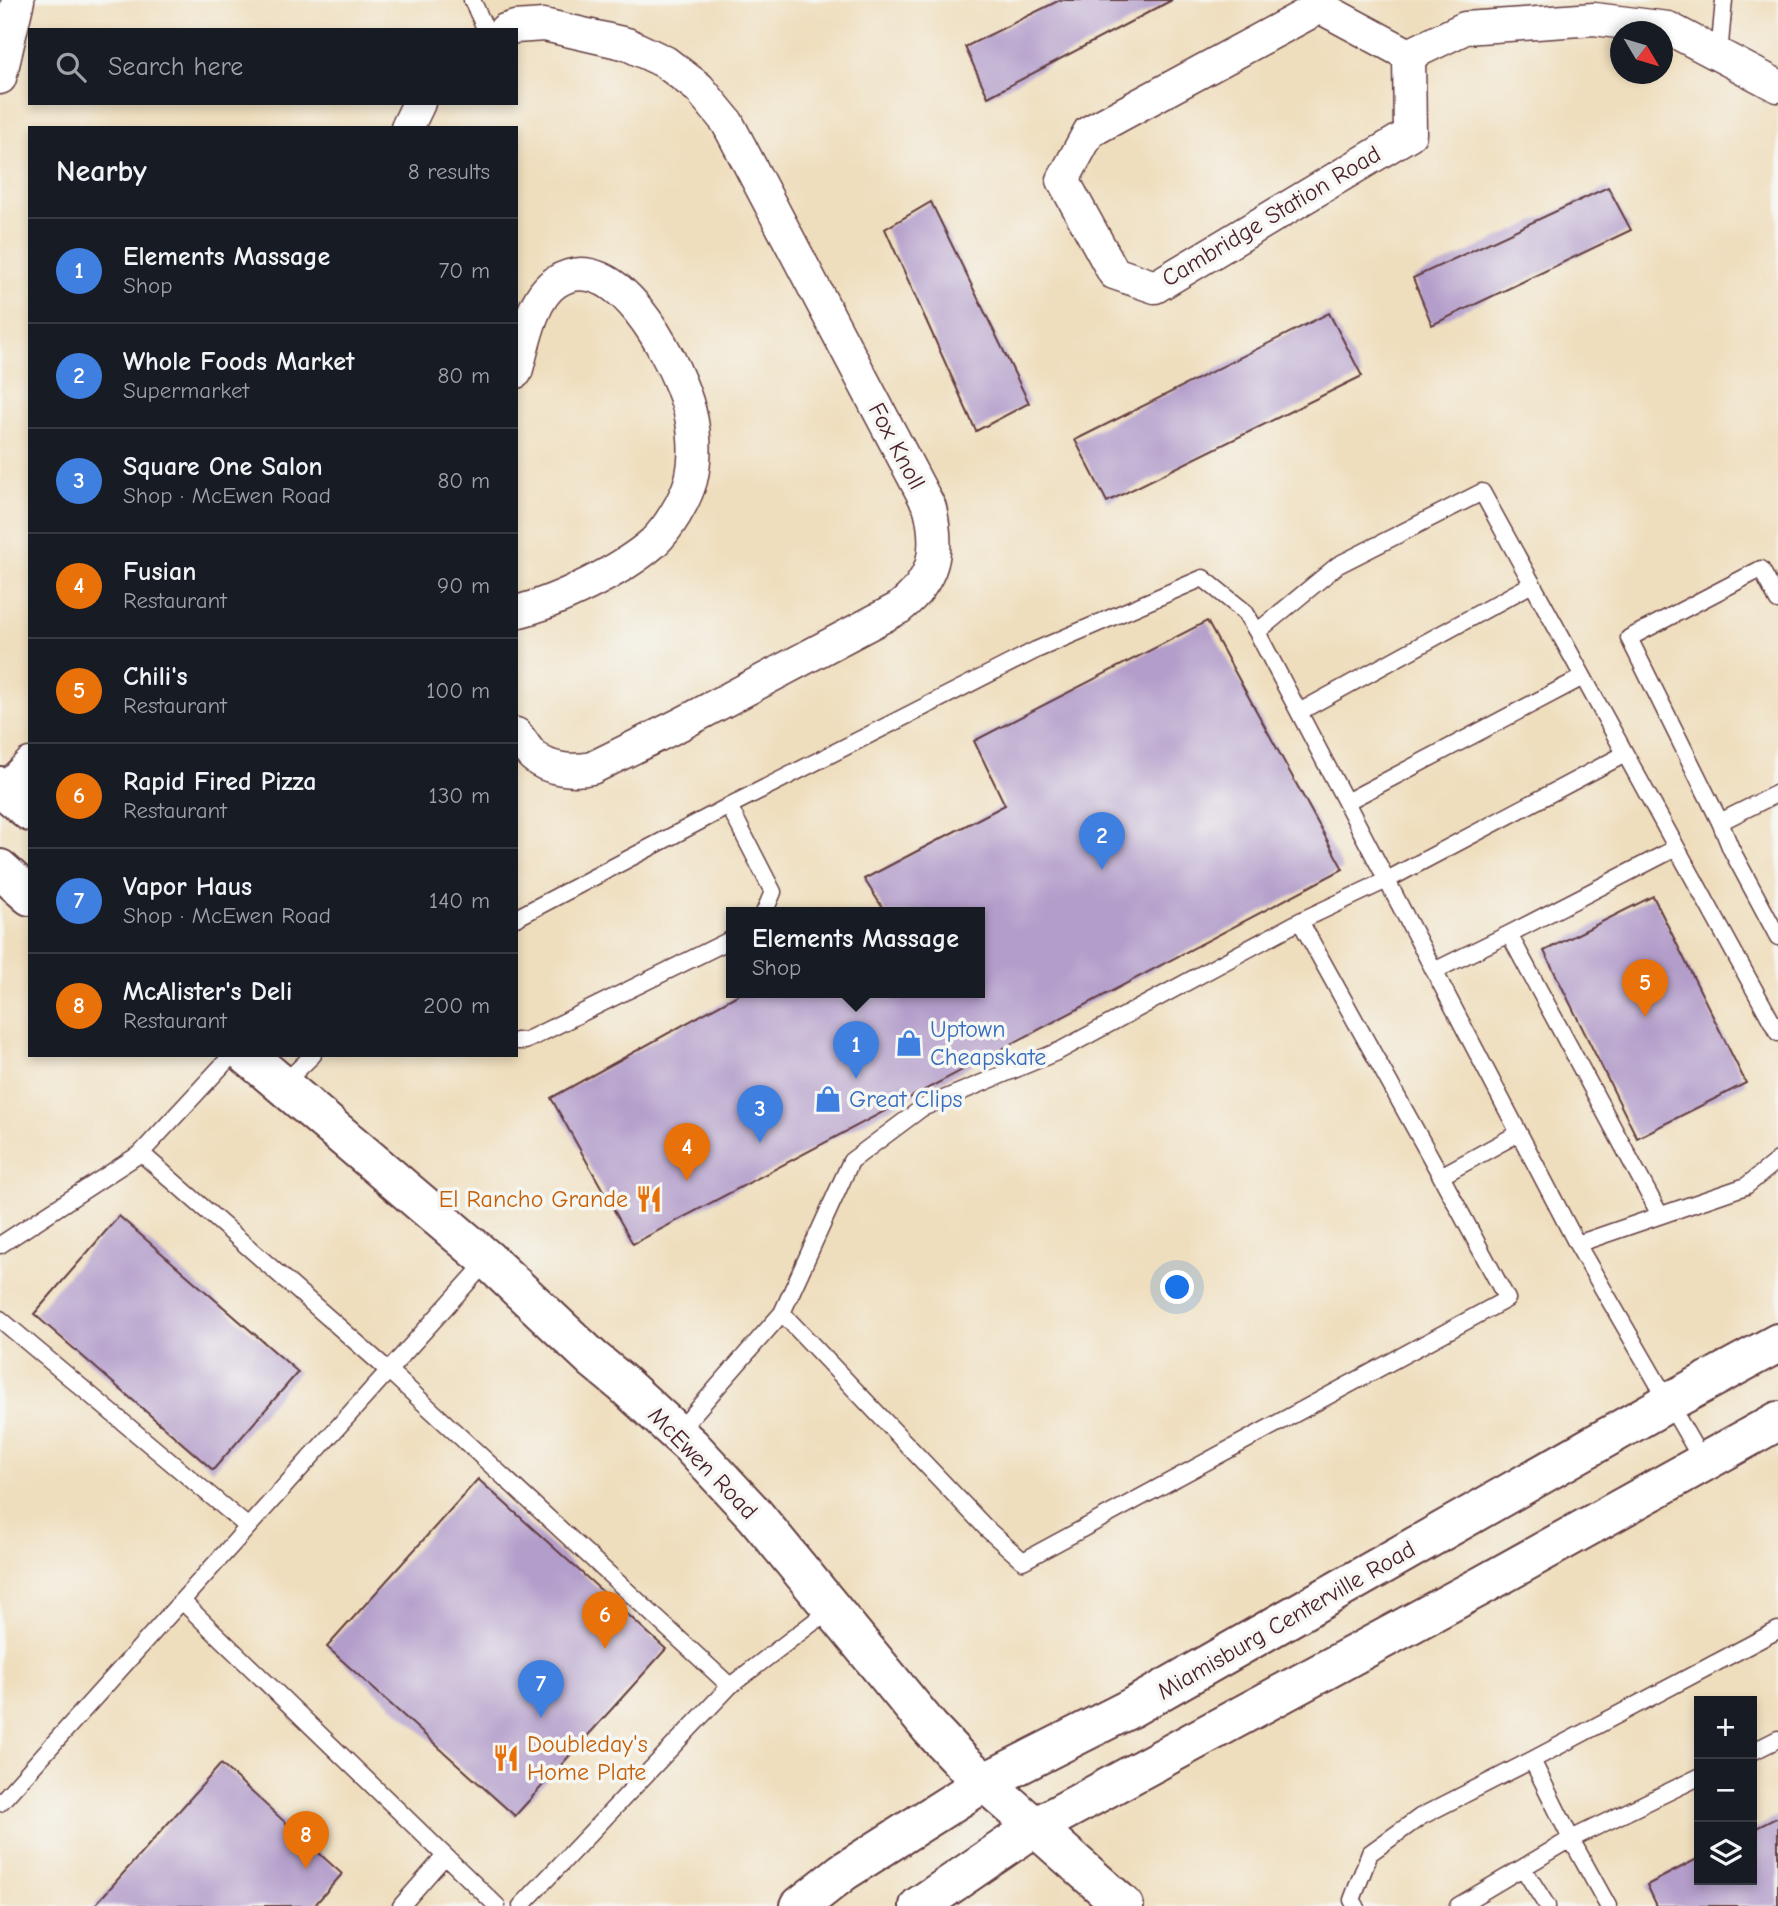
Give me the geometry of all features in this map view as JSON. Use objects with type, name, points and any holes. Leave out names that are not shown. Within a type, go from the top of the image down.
[{"type":"main road","points":[[0,869],[28,894]]},
{"type":"main road","name":"McEwen Road","points":[[249,1057],[488,1260],[593,1359],[677,1433],[755,1515],[930,1728],[963,1763],[1124,1906]]},
{"type":"main road","name":"Miamisburg Centerville Road","points":[[800,1906],[843,1872],[985,1782],[1131,1708],[1669,1402],[1778,1343]]},
{"type":"main road","points":[[919,1906],[1035,1827],[1471,1592],[1778,1421]]},
{"type":"street","points":[[0,78],[18,0]]},
{"type":"street","name":"Cambridge Station Road","points":[[1320,7],[1409,55],[1410,134],[1155,287],[1114,272],[1063,180],[1088,132],[1320,7]]},
{"type":"street","points":[[1409,55],[1465,29],[1594,19],[1668,28],[1778,86]]},
{"type":"street","name":"Fox Knoll","points":[[512,28],[544,25],[627,44],[666,62],[699,88],[727,122],[930,508],[935,532],[934,556],[926,579],[912,598],[899,608],[681,724],[592,768],[581,770],[553,767],[534,758],[518,737]]},
{"type":"street","points":[[408,126],[418,105]]},
{"type":"street","points":[[518,365],[542,294],[556,281],[574,275],[593,275],[628,297],[653,331],[674,366],[688,404],[695,444],[691,481],[673,518],[654,542],[628,562],[568,594],[518,611]]},
{"type":"lane","points":[[472,0],[485,28]]},
{"type":"lane","points":[[1719,55],[1724,0]]},
{"type":"lane","points":[[1257,632],[1338,565],[1482,492],[1778,1034]]},
{"type":"lane","points":[[1778,601],[1761,569],[1629,638],[1720,821],[1731,849],[1778,937]]},
{"type":"lane","points":[[518,917],[1036,650],[1203,578],[1245,612],[1257,632],[1577,1244],[1703,1462]]},
{"type":"lane","points":[[1299,712],[1532,584]]},
{"type":"lane","points":[[1346,802],[1583,677]]},
{"type":"lane","points":[[677,1433],[782,1313],[851,1161],[922,1108],[1059,1051],[1300,921],[1387,880],[1625,754]]},
{"type":"lane","points":[[1720,821],[1778,793]]},
{"type":"lane","points":[[729,806],[773,892],[767,907]]},
{"type":"lane","points":[[1434,971],[1676,848]]},
{"type":"lane","points":[[782,1313],[988,1530],[1023,1561],[1507,1299],[1300,921]]},
{"type":"lane","points":[[1510,934],[1660,1215]]},
{"type":"lane","points":[[518,1041],[525,1041],[726,942]]},
{"type":"lane","points":[[0,1245],[141,1153],[230,1057]]},
{"type":"lane","points":[[282,1085],[311,1057]]},
{"type":"lane","points":[[1441,1176],[1519,1133]]},
{"type":"lane","points":[[141,1153],[389,1371],[730,1686]]},
{"type":"lane","points":[[1577,1244],[1746,1186],[1778,1160]]},
{"type":"lane","points":[[0,1803],[488,1260]]},
{"type":"lane","points":[[0,1319],[248,1527]]},
{"type":"lane","points":[[181,1601],[497,1906]]},
{"type":"lane","points":[[521,1906],[730,1686],[832,1608]]},
{"type":"lane","points":[[1356,1906],[1352,1900],[1370,1853],[1420,1817],[1778,1630]]},
{"type":"lane","points":[[1757,1750],[1778,1739]]},
{"type":"lane","points":[[1532,1760],[1608,1906]]},
{"type":"lane","points":[[1458,1906],[1571,1839],[1694,1779]]},
{"type":"lane","points":[[401,1906],[444,1857]]},
{"type":"lane","points":[[1523,1868],[1547,1906]]},
{"type":"building","points":[[1060,0],[1172,0],[988,97],[965,47]]},
{"type":"building","points":[[1608,187],[1631,230],[1432,325],[1413,278]]},
{"type":"building","points":[[931,202],[1029,403],[976,431],[885,229]]},
{"type":"building","points":[[1329,313],[1362,376],[1107,502],[1075,440]]},
{"type":"building","points":[[1207,621],[1343,869],[633,1244],[551,1098],[732,998],[985,998],[985,907],[882,907],[864,879],[1005,805],[974,741]]},
{"type":"building","points":[[1653,896],[1746,1083],[1637,1138],[1544,951]]},
{"type":"building","points":[[119,1216],[298,1372],[213,1470],[34,1314]]},
{"type":"building","points":[[478,1479],[666,1649],[515,1816],[327,1647]]},
{"type":"building","points":[[221,1764],[342,1874],[314,1906],[94,1906]]},
{"type":"building","points":[[1778,1817],[1778,1906],[1657,1906],[1647,1885],[1694,1861],[1694,1885],[1757,1885],[1757,1828]]},
{"type":"place","name":"Whole Foods Market","points":[[1102,870]]},
{"type":"place","name":"Chili's","points":[[1645,1017]]},
{"type":"place","name":"Uptown Cheapskate","points":[[909,1043]]},
{"type":"place","name":"Elements Massage","points":[[856,1079]]},
{"type":"place","name":"Great Clips","points":[[828,1099]]},
{"type":"place","name":"Square One Salon","points":[[760,1143]]},
{"type":"place","name":"Fusian","points":[[687,1181]]},
{"type":"place","name":"El Rancho Grande","points":[[649,1199]]},
{"type":"place","name":"Rapid Fired Pizza","points":[[605,1649]]},
{"type":"place","name":"Vapor Haus","points":[[541,1718]]},
{"type":"place","name":"Doubleday's Home Plate","points":[[506,1758]]},
{"type":"place","name":"McAlister's Deli","points":[[306,1869]]}]
